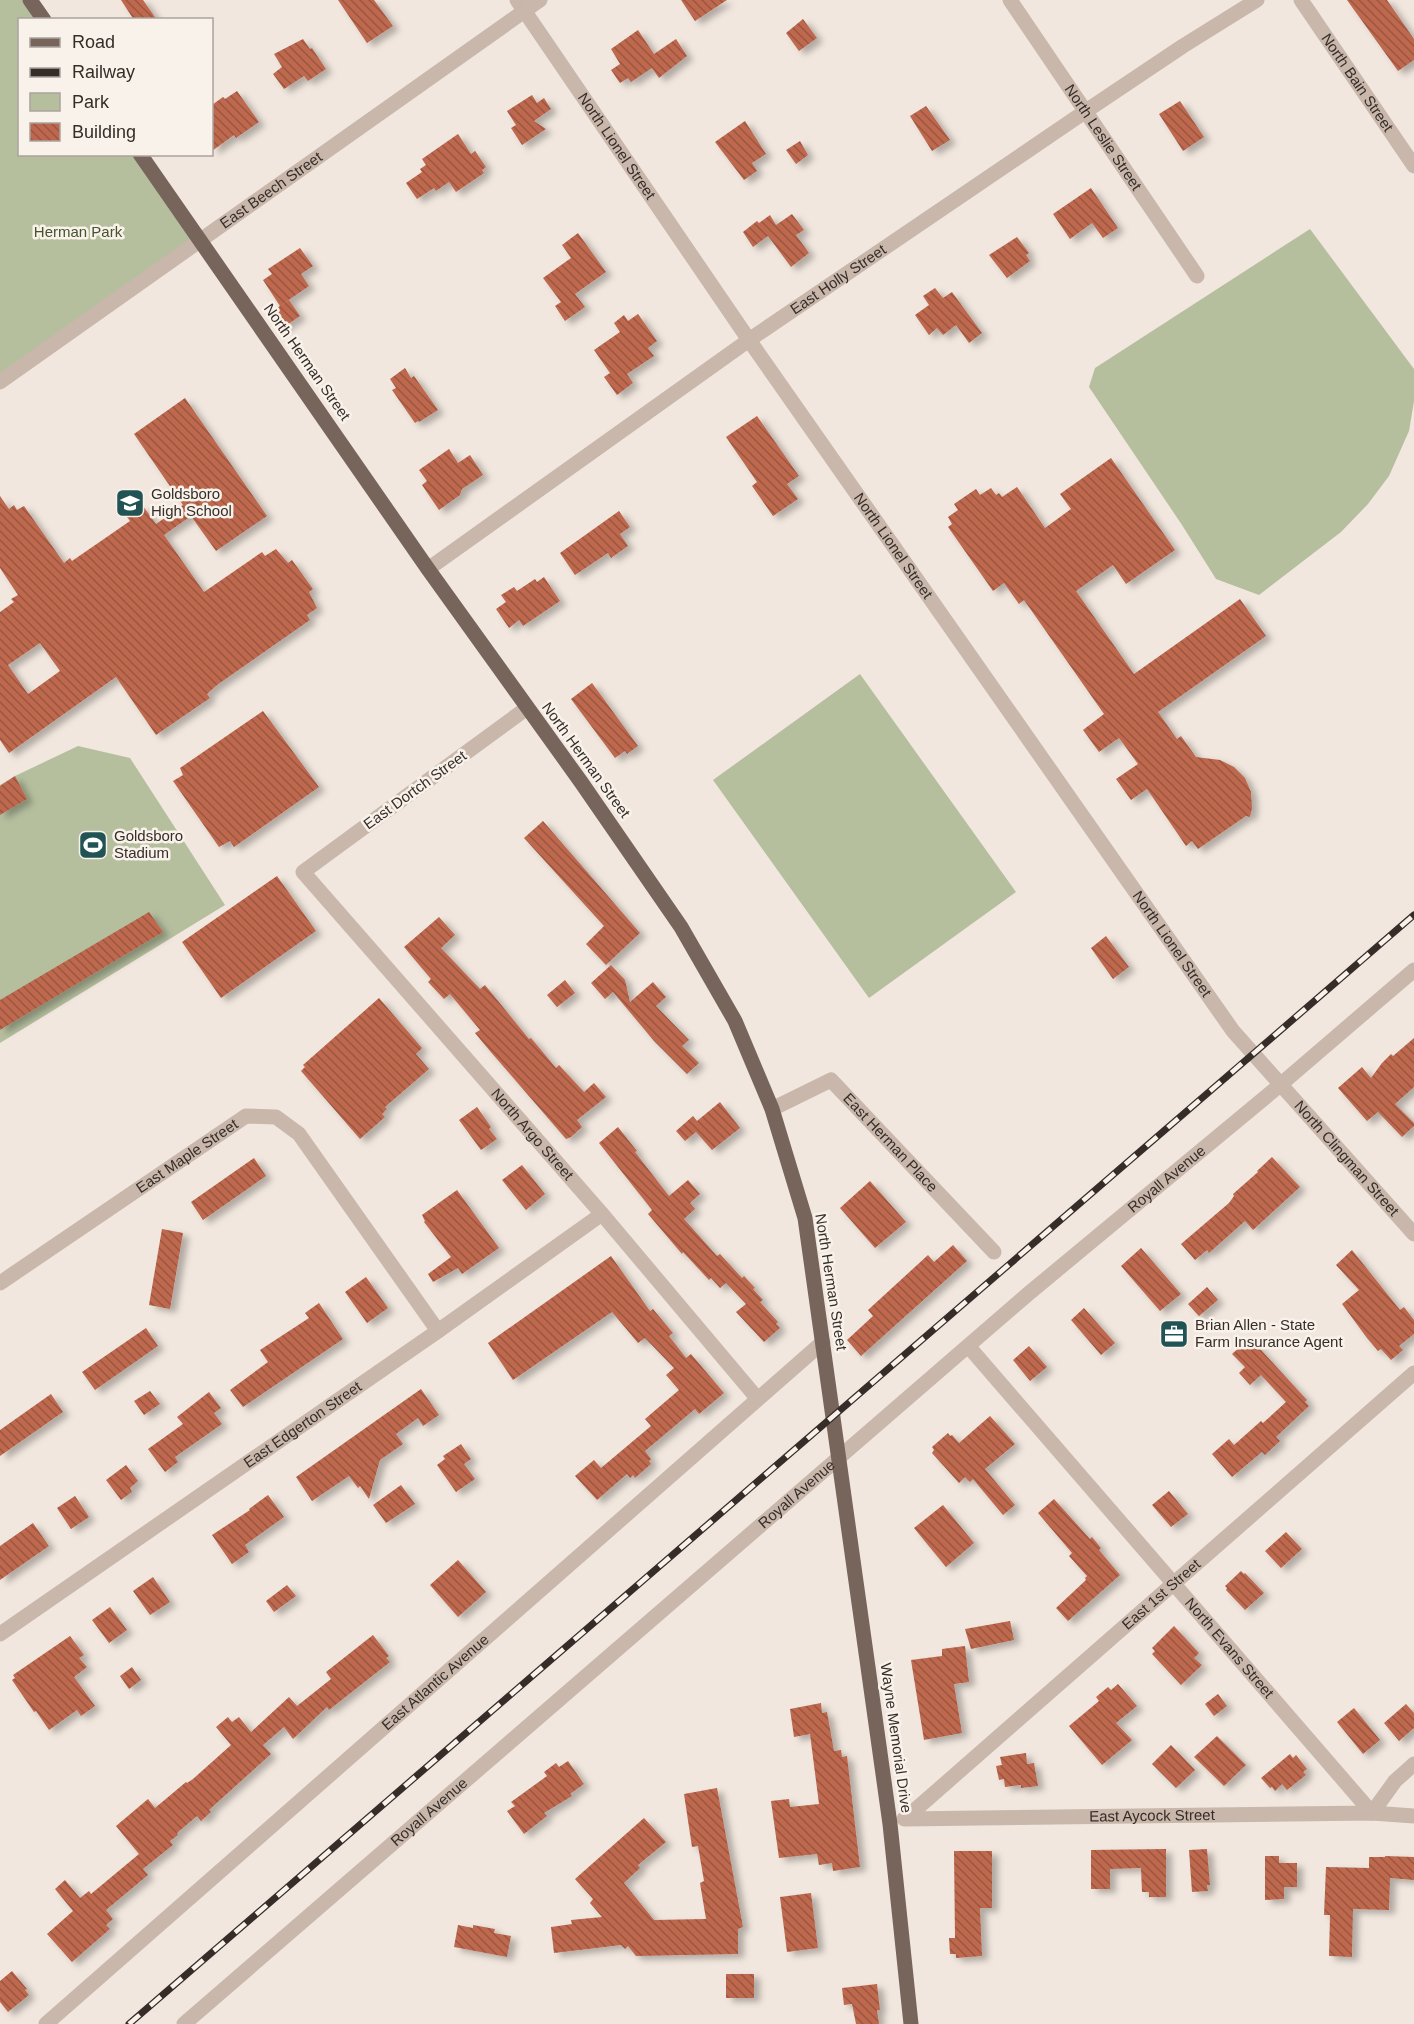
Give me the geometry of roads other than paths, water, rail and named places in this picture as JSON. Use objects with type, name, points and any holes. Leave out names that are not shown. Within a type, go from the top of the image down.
[{"type":"main road","points":[[30,0],[43,18]]},
{"type":"main road","name":"North Herman Street","points":[[141,156],[428,569],[581,782],[681,927],[735,1021],[772,1109],[805,1218],[834,1415],[838,1459]]},
{"type":"main road","name":"Wayne Memorial Drive","points":[[838,1459],[890,1824],[912,2024]]},
{"type":"street","name":"East Beech Street","points":[[0,382],[201,240],[521,5],[540,0]]},
{"type":"street","name":"North Leslie Street","points":[[1010,0],[1197,276]]},
{"type":"street","name":"East Holly Street","points":[[428,569],[749,340],[1183,46],[1257,0]]},
{"type":"street","name":"North Bain Street","points":[[1301,0],[1414,166]]},
{"type":"street","name":"North Lionel Street","points":[[521,5],[749,340],[1233,1030],[1280,1084]]},
{"type":"street","name":"East Dortch Street","points":[[303,872],[527,708]]},
{"type":"street","name":"North Argo Street","points":[[303,872],[602,1214],[757,1398]]},
{"type":"street","name":"Royall Avenue","points":[[184,2024],[1028,1294],[1414,970]]},
{"type":"street","name":"East Herman Place","points":[[772,1109],[831,1080],[994,1252]]},
{"type":"street","name":"North Clingman Street","points":[[1280,1084],[1414,1234]]},
{"type":"street","name":"East Maple Street","points":[[0,1283],[246,1116],[276,1117],[299,1134],[438,1331]]},
{"type":"street","name":"East Edgerton Street","points":[[0,1634],[438,1331],[602,1214]]},
{"type":"street","name":"East Atlantic Avenue","points":[[46,2024],[823,1341]]},
{"type":"street","name":"North Evans Street","points":[[969,1347],[1372,1813]]},
{"type":"street","name":"East 1st Street","points":[[907,1817],[1414,1373]]},
{"type":"street","points":[[1372,1813],[1395,1781],[1414,1764]]},
{"type":"street","name":"East Aycock Street","points":[[890,1824],[907,1817],[1372,1813],[1414,1816]]},
{"type":"railway","points":[[129,2024],[1414,915]]},
{"type":"place","name":"Goldsboro High School","points":[[130,503]]},
{"type":"place","name":"Goldsboro Stadium","points":[[93,845]]},
{"type":"place","name":"Brian Allen - State Farm Insurance Agent","points":[[1174,1334]]},
{"type":"park label","name":"Herman Park","points":[[78,232]]}]
